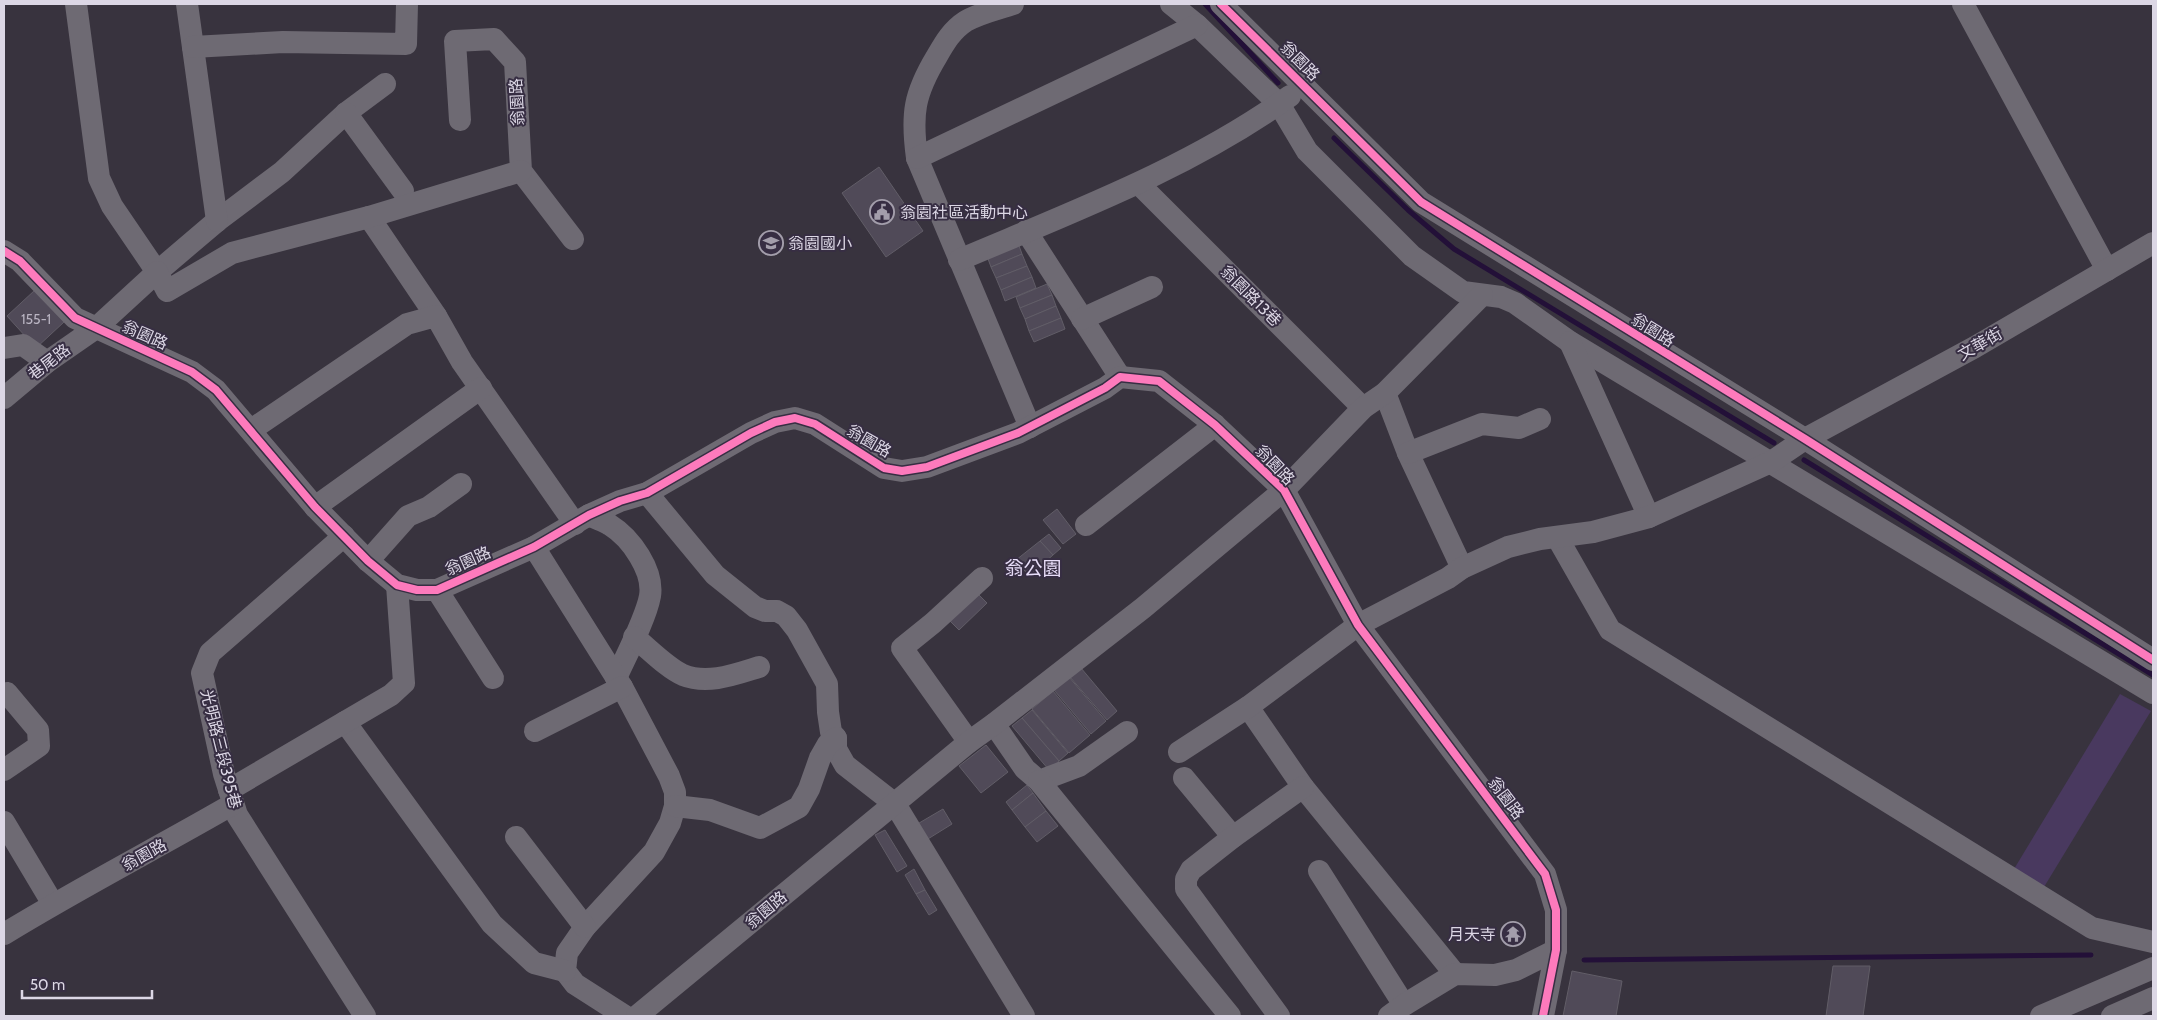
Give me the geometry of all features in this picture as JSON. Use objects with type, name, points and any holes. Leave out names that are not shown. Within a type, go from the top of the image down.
[{"type":"street","points":[[76,4],[99,178],[112,206],[157,272],[167,291],[232,253],[369,217],[521,171],[573,239]]},
{"type":"street","points":[[187,4],[217,221]]},
{"type":"street","points":[[193,47],[283,42],[406,44],[407,4]]},
{"type":"street","points":[[1013,4],[967,21],[949,36],[922,80],[914,108],[914,136],[916,158],[1030,427]]},
{"type":"street","points":[[1170,4],[1197,25],[1279,104],[1307,152],[1412,256],[1463,292],[1501,297],[1514,303],[1570,342],[2153,693]]},
{"type":"street","points":[[1964,4],[2107,270]]},
{"type":"street","name":"翁園路","points":[[1228,5],[1305,86],[1421,202],[1805,439],[2153,660]]},
{"type":"street","points":[[916,158],[1197,25]]},
{"type":"street","name":"翁園路","points":[[460,120],[455,41],[494,39],[515,62],[521,171]]},
{"type":"street","name":"翁園路","points":[[96,328],[157,272],[217,221],[282,172],[346,113],[385,84]]},
{"type":"street","points":[[959,260],[1139,184],[1257,120],[1305,86]]},
{"type":"street","points":[[346,113],[403,191]]},
{"type":"street","name":"翁園路13巷","points":[[1139,184],[1363,408]]},
{"type":"street","points":[[369,217],[436,316],[462,362],[582,520],[612,526],[631,544],[646,568],[650,595],[619,682],[535,731]]},
{"type":"street","points":[[1026,231],[1120,377]]},
{"type":"street","name":"文華街","points":[[1805,439],[1975,347],[2153,243]]},
{"type":"street","name":"翁園路","points":[[4,251],[20,262],[74,318],[192,372],[216,390],[252,430],[315,507],[368,561],[397,584],[417,590],[437,590],[534,547],[620,501],[647,493],[751,433],[782,421],[795,418],[815,424],[884,468],[902,470],[927,467],[1018,434],[1105,388],[1120,377],[1159,380],[1215,425],[1284,490],[1358,624],[1545,874],[1556,910],[1556,950],[1543,1016]]},
{"type":"street","points":[[1082,319],[1152,287]]},
{"type":"street","name":"翁園路","points":[[637,1016],[969,742],[1142,608],[1284,490],[1363,408],[1385,393],[1482,295]]},
{"type":"street","points":[[252,430],[407,324],[436,316]]},
{"type":"street","name":"巷尾路","points":[[4,398],[47,362],[96,328]]},
{"type":"street","points":[[1570,342],[1649,517]]},
{"type":"street","points":[[4,348],[23,345],[47,362]]},
{"type":"street","points":[[315,507],[481,388]]},
{"type":"street","points":[[1385,393],[1408,453],[1462,568]]},
{"type":"street","points":[[1408,453],[1482,424],[1519,428],[1540,419]]},
{"type":"street","points":[[1086,525],[1215,425]]},
{"type":"street","points":[[1179,752],[1248,707],[1358,624],[1448,578],[1462,568],[1508,547],[1593,532],[1649,517],[1772,462],[1805,439]]},
{"type":"street","points":[[368,561],[408,516],[429,507],[461,484]]},
{"type":"street","points":[[647,493],[715,575],[755,607],[765,611],[777,611],[786,616],[797,630],[827,684],[831,732],[836,738],[836,749],[845,765],[894,804],[1024,1016]]},
{"type":"street","name":"光明路三段395巷","points":[[344,536],[210,653],[202,673],[231,797],[237,815],[365,1016]]},
{"type":"street","points":[[1557,537],[1610,630],[2092,928],[2153,942]]},
{"type":"street","points":[[534,547],[619,682],[669,776],[674,792],[675,806],[670,823],[654,852],[585,927],[567,953],[565,971]]},
{"type":"street","points":[[969,742],[902,648],[933,623],[982,578]]},
{"type":"street","name":"翁園路","points":[[4,934],[54,904],[153,850],[345,722],[391,695],[404,683],[397,584]]},
{"type":"street","name":"翁園路","points":[[437,590],[493,678]]},
{"type":"street","points":[[634,636],[683,675],[705,679],[732,676],[760,667]]},
{"type":"street","points":[[4,695],[7,693],[38,730],[39,746],[4,770]]},
{"type":"street","points":[[1248,707],[1303,787],[1455,974]]},
{"type":"street","points":[[345,722],[492,924],[534,963],[565,971],[576,984],[625,1016]]},
{"type":"street","points":[[994,724],[1025,769],[1039,781],[1230,1016]]},
{"type":"street","points":[[1039,781],[1079,766],[1127,732]]},
{"type":"street","points":[[675,806],[710,810],[760,828],[799,807],[809,789],[820,758],[828,744],[836,738]]},
{"type":"street","points":[[1184,778],[1233,837]]},
{"type":"street","points":[[1279,1016],[1186,889],[1186,879],[1191,870],[1233,837],[1303,787]]},
{"type":"street","points":[[4,822],[54,904]]},
{"type":"street","points":[[516,837],[585,927]]},
{"type":"street","points":[[1319,871],[1396,1010],[1455,974],[1495,975],[1516,970],[1556,950]]},
{"type":"street","points":[[2041,1016],[2153,968]]},
{"type":"street","points":[[2112,1016],[2153,998]]},
{"type":"shaded area","points":[[2120,694],[2151,711],[2041,892],[2011,874]]},
{"type":"building","name":"翁園社區活動中心","points":[[879,167],[923,231],[886,257],[842,193]]},
{"type":"building","points":[[1018,243],[1022,254],[991,267],[987,256]]},
{"type":"building","points":[[1022,254],[1027,266],[996,278],[991,267]]},
{"type":"building","points":[[1027,266],[1032,277],[1001,290],[996,278]]},
{"type":"building","points":[[1032,277],[1036,288],[1005,301],[1001,290]]},
{"type":"building","points":[[1047,284],[1052,295],[1020,308],[1016,297]]},
{"type":"building","points":[[35,290],[64,322],[36,348],[7,316]]},
{"type":"building","points":[[1052,295],[1056,306],[1025,319],[1020,308]]},
{"type":"building","points":[[1056,306],[1061,318],[1029,331],[1025,319]]},
{"type":"building","points":[[1061,318],[1065,329],[1034,342],[1029,331]]},
{"type":"building","points":[[1057,509],[1076,534],[1063,544],[1043,520]]},
{"type":"building","points":[[1049,534],[1061,548],[1053,555],[1040,541]]},
{"type":"building","points":[[1040,541],[1053,555],[1029,576],[1016,560]]},
{"type":"building","points":[[975,591],[987,603],[959,630],[947,618]]},
{"type":"building","points":[[1081,668],[1117,711],[1107,720],[1070,677]]},
{"type":"building","points":[[1069,677],[1106,721],[1091,734],[1054,690]]},
{"type":"building","points":[[1053,691],[1090,735],[1069,753],[1032,709]]},
{"type":"building","points":[[1032,710],[1068,753],[1059,761],[1022,718]]},
{"type":"building","points":[[1022,718],[1059,761],[1049,770],[1012,726]]},
{"type":"building","points":[[986,745],[1008,772],[981,793],[959,766]]},
{"type":"building","points":[[1027,785],[1033,793],[1012,810],[1006,802]]},
{"type":"building","points":[[1033,793],[1046,811],[1025,827],[1012,810]]},
{"type":"building","points":[[943,809],[952,824],[923,842],[914,826]]},
{"type":"building","points":[[1046,811],[1058,826],[1037,842],[1025,827]]},
{"type":"building","points":[[885,830],[907,866],[897,872],[875,835]]},
{"type":"building","points":[[914,869],[925,890],[916,894],[905,875]]},
{"type":"building","points":[[925,890],[937,910],[929,915],[916,894]]},
{"type":"building","points":[[1833,966],[1870,966],[1863,1016],[1826,1016]]},
{"type":"building","points":[[1572,971],[1622,981],[1616,1016],[1563,1016]]},
{"type":"waterway","points":[[1205,4],[1278,83]]},
{"type":"waterway","points":[[1334,138],[1408,210],[1454,249],[1774,443]]},
{"type":"waterway","points":[[1804,460],[2153,675]]},
{"type":"waterway","points":[[1584,960],[2091,955]]},
{"type":"cycle path","points":[[1221,4],[1421,202],[1805,439],[2153,660]]},
{"type":"cycle path","points":[[4,251],[20,261],[75,318],[192,372],[216,390],[315,507],[368,561],[397,585],[417,590],[437,590],[534,547],[589,515],[620,501],[647,493],[751,433],[775,422],[795,418],[815,424],[884,468],[902,471],[927,467],[1018,433],[1105,388],[1120,377],[1159,381],[1215,425],[1284,490],[1358,625],[1545,874],[1556,910],[1556,950],[1543,1016]]},
{"type":"place","name":"翁園社區活動中心","points":[[882,212]]},
{"type":"place","name":"翁園國小","points":[[771,243]]},
{"type":"place","name":"月天寺","points":[[1513,934]]},
{"type":"district","name":"翁公園","points":[[1033,568]]}]
